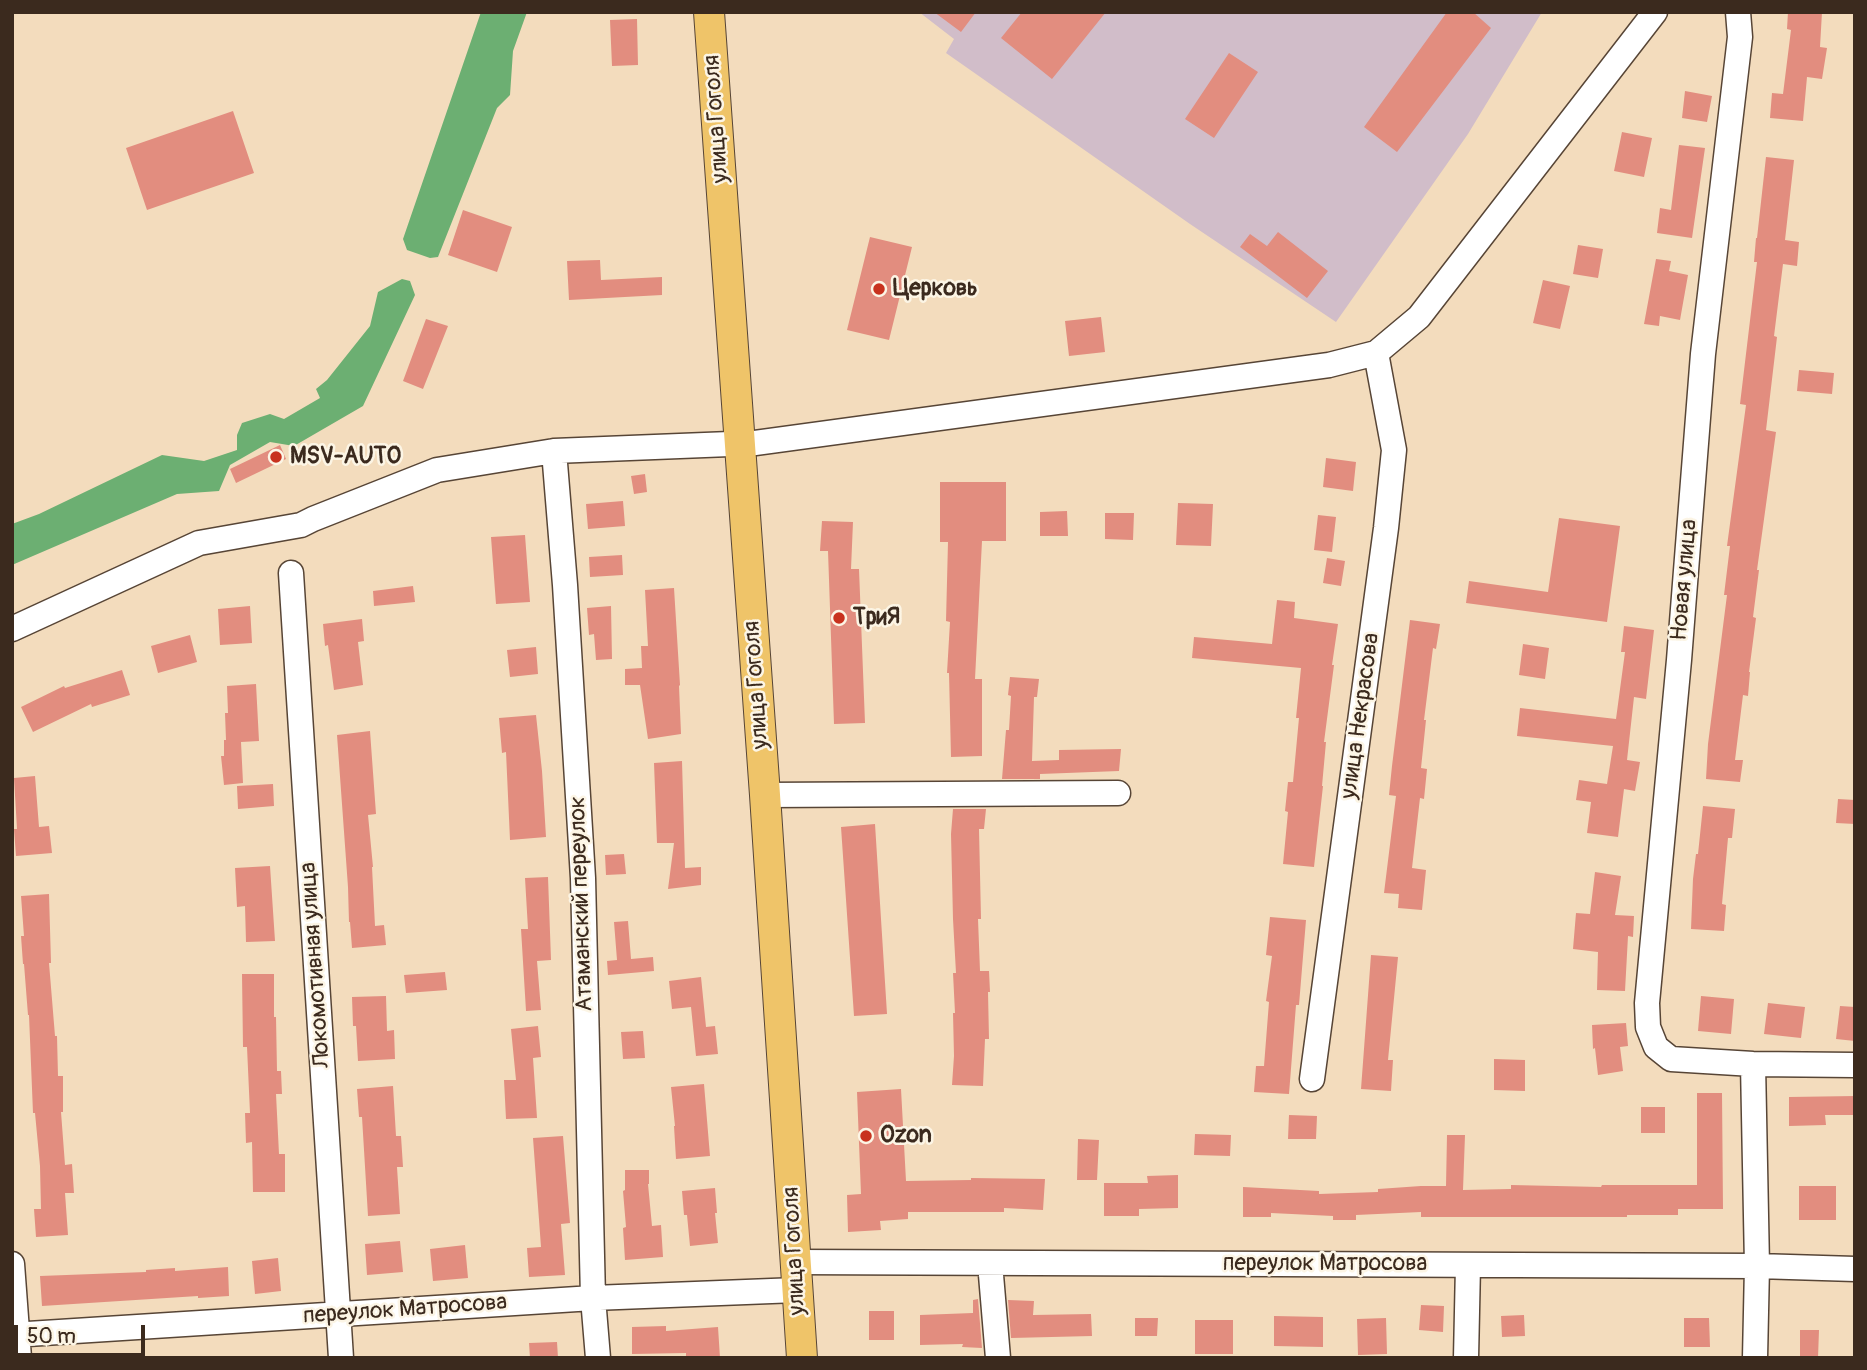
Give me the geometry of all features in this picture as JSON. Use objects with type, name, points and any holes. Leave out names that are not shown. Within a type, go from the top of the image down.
[{"type":"main road","name":"улица Гоголя","points":[[709,12],[802,1358]]},
{"type":"street","points":[[12,629],[199,543],[301,525],[437,470],[554,451],[740,444],[1329,365],[1376,353],[1419,317],[1655,12]]},
{"type":"street","name":"Новая улица","points":[[1738,12],[1741,37],[1703,354],[1680,646],[1647,1003],[1648,1027],[1656,1047],[1671,1059],[1753,1064],[1855,1065]]},
{"type":"street","name":"улица Некрасова","points":[[1312,1079],[1385,541],[1394,450],[1376,353]]},
{"type":"street","name":"Атаманский переулок","points":[[554,451],[583,878],[593,1298],[598,1358]]},
{"type":"street","name":"Локомотивная улица","points":[[291,573],[341,1358]]},
{"type":"street","points":[[765,795],[1118,793]]},
{"type":"street","points":[[1753,1064],[1757,1266],[1755,1358]]},
{"type":"street","points":[[990,1263],[998,1358]]},
{"type":"street","name":"переулок Матросова","points":[[16,1342],[338,1314],[593,1298],[797,1276],[990,1263],[1757,1266],[1855,1269]]},
{"type":"street","points":[[12,1264],[16,1342]]},
{"type":"street","points":[[1466,1358],[1468,1265]]},
{"type":"shaded area","points":[[919,12],[1542,12],[1468,134],[1336,322],[1190,224],[946,53],[954,39]]},
{"type":"green space","points":[[481,12],[527,12],[513,51],[510,95],[497,108],[438,257],[430,258],[407,250],[403,239]]},
{"type":"green space","points":[[402,279],[410,281],[415,295],[363,406],[294,446],[270,442],[230,465],[219,491],[177,494],[12,565],[12,524],[39,514],[162,455],[204,461],[237,450],[237,435],[242,423],[270,414],[284,419],[320,398],[316,389],[327,380],[370,326],[378,292]]},
{"type":"building","points":[[934,12],[976,12],[961,32]]},
{"type":"building","points":[[1022,12],[1106,12],[1052,79],[1001,38]]},
{"type":"building","points":[[1447,12],[1473,12],[1491,28],[1397,152],[1364,127]]},
{"type":"building","points":[[1788,12],[1822,12],[1820,47],[1827,48],[1822,79],[1807,77],[1803,121],[1770,118],[1772,93],[1783,94],[1791,30],[1787,29]]},
{"type":"building","points":[[637,19],[638,65],[612,66],[610,20]]},
{"type":"building","points":[[1229,53],[1258,72],[1214,138],[1185,119]]},
{"type":"building","points":[[1685,91],[1712,96],[1707,122],[1682,118]]},
{"type":"building","points":[[233,111],[254,173],[147,210],[126,148]]},
{"type":"building","points":[[1622,132],[1652,138],[1644,177],[1614,171]]},
{"type":"building","points":[[1679,145],[1705,148],[1692,238],[1657,233],[1660,208],[1671,210]]},
{"type":"building","points":[[1766,157],[1794,160],[1785,240],[1799,242],[1797,266],[1783,264],[1774,336],[1777,337],[1766,430],[1776,432],[1757,570],[1753,617],[1756,618],[1748,696],[1743,695],[1735,760],[1743,760],[1740,782],[1706,779],[1727,595],[1724,595],[1730,546],[1727,546],[1746,405],[1740,404]]},
{"type":"building","points":[[463,210],[512,227],[497,272],[448,255]]},
{"type":"building","points":[[1278,232],[1328,271],[1307,298],[1240,247],[1250,234],[1267,246]]},
{"type":"building","name":"Церковь","points":[[870,237],[912,247],[889,340],[847,330]]},
{"type":"building","points":[[1578,245],[1603,249],[1598,278],[1573,274]]},
{"type":"building","points":[[1656,259],[1671,261],[1669,271],[1688,275],[1680,320],[1660,316],[1659,326],[1644,324]]},
{"type":"building","points":[[600,260],[601,280],[662,277],[662,295],[569,300],[567,261]]},
{"type":"building","points":[[1543,280],[1570,286],[1560,329],[1533,323]]},
{"type":"building","points":[[1101,317],[1105,352],[1069,356],[1065,321]]},
{"type":"building","points":[[426,319],[448,326],[423,389],[403,381]]},
{"type":"building","points":[[1799,370],[1834,373],[1832,394],[1797,391]]},
{"type":"building","points":[[280,445],[286,459],[236,483],[230,469]]},
{"type":"building","points":[[1326,458],[1356,462],[1353,491],[1323,487]]},
{"type":"building","points":[[645,474],[647,492],[634,494],[631,476]]},
{"type":"building","points":[[940,482],[1006,482],[1006,541],[982,541],[975,679],[982,679],[982,756],[951,757],[947,673],[950,622],[946,621],[948,542],[940,542]]},
{"type":"building","points":[[623,501],[625,526],[588,529],[586,504]]},
{"type":"building","points":[[1178,503],[1213,504],[1211,546],[1176,545]]},
{"type":"building","points":[[1067,511],[1068,536],[1040,536],[1040,512]]},
{"type":"building","points":[[1105,513],[1134,513],[1133,540],[1105,539]]},
{"type":"building","points":[[1318,515],[1336,517],[1332,552],[1314,550]]},
{"type":"building","points":[[1559,518],[1620,526],[1607,622],[1466,603],[1469,581],[1548,592]]},
{"type":"building","points":[[822,521],[853,522],[851,569],[859,569],[865,723],[834,724],[828,551],[820,551]]},
{"type":"building","points":[[525,535],[530,602],[496,604],[491,537]]},
{"type":"building","points":[[622,555],[623,575],[590,577],[589,557]]},
{"type":"building","points":[[1327,558],[1345,561],[1341,586],[1323,583]]},
{"type":"building","points":[[413,586],[415,602],[374,606],[373,591]]},
{"type":"building","points":[[674,588],[681,734],[648,739],[640,685],[625,685],[625,669],[642,668],[641,646],[648,646],[645,590]]},
{"type":"building","points":[[1277,600],[1295,602],[1294,618],[1338,624],[1324,742],[1323,786],[1314,867],[1283,864],[1288,812],[1285,811],[1288,782],[1293,782],[1301,668],[1192,658],[1194,637],[1272,644]]},
{"type":"building","points":[[250,606],[252,643],[220,645],[218,609]]},
{"type":"building","points":[[611,606],[612,659],[596,660],[594,634],[589,635],[587,608]]},
{"type":"building","points":[[362,619],[364,641],[358,642],[363,685],[334,690],[323,624]]},
{"type":"building","points":[[1410,620],[1440,624],[1436,649],[1433,648],[1424,720],[1421,768],[1427,769],[1424,799],[1420,798],[1412,868],[1426,870],[1422,910],[1398,908],[1399,894],[1384,893],[1396,796],[1389,795]]},
{"type":"building","points":[[1624,626],[1654,630],[1646,699],[1634,697],[1627,760],[1640,762],[1635,791],[1624,789],[1618,837],[1587,833],[1591,802],[1576,800],[1579,780],[1607,784],[1613,746],[1517,736],[1520,708],[1616,719],[1625,652],[1621,652]]},
{"type":"building","points":[[190,635],[197,662],[158,673],[151,646]]},
{"type":"building","points":[[1523,644],[1549,648],[1545,679],[1519,675]]},
{"type":"building","points":[[536,647],[538,674],[510,677],[507,650]]},
{"type":"building","points":[[122,670],[130,695],[92,707],[91,704],[33,732],[21,707],[64,686],[65,688]]},
{"type":"building","points":[[1010,677],[1039,679],[1037,697],[1034,697],[1032,761],[1059,760],[1059,750],[1121,749],[1119,771],[1040,774],[1040,779],[1002,779],[1006,730],[1009,730]]},
{"type":"building","points":[[256,684],[259,741],[241,742],[243,783],[224,785],[221,756],[224,756],[226,740],[227,686]]},
{"type":"building","points":[[536,715],[546,837],[510,840],[506,752],[502,753],[499,718]]},
{"type":"building","points":[[370,731],[376,814],[368,815],[375,926],[384,925],[386,945],[352,948],[337,735]]},
{"type":"building","points":[[682,761],[685,868],[701,867],[701,885],[668,889],[674,843],[657,843],[654,763]]},
{"type":"building","points":[[35,776],[39,827],[49,826],[52,853],[16,856],[14,778]]},
{"type":"building","points":[[273,784],[274,806],[238,809],[237,786]]},
{"type":"building","points":[[1838,799],[1855,800],[1855,824],[1836,823]]},
{"type":"building","points":[[1703,806],[1735,809],[1732,838],[1728,838],[1722,904],[1726,905],[1724,931],[1691,929],[1693,879]]},
{"type":"building","points":[[953,809],[986,809],[984,829],[979,829],[981,919],[978,919],[980,971],[989,971],[990,992],[989,1039],[985,1039],[983,1086],[952,1085],[955,1013],[953,973],[956,973],[951,834]]},
{"type":"building","points":[[875,824],[887,1014],[854,1016],[841,827]]},
{"type":"building","points":[[624,854],[626,874],[606,875],[605,855]]},
{"type":"building","points":[[270,866],[275,941],[246,942],[245,906],[237,907],[235,868]]},
{"type":"building","points":[[1595,872],[1621,876],[1615,915],[1634,916],[1633,937],[1628,936],[1625,991],[1597,990],[1598,952],[1573,949],[1576,913],[1590,914]]},
{"type":"building","points":[[548,877],[551,960],[537,961],[541,1010],[526,1011],[521,929],[528,929],[525,878]]},
{"type":"building","points":[[49,894],[49,963],[57,1036],[58,1076],[63,1076],[61,1112],[65,1165],[72,1164],[74,1193],[65,1193],[68,1235],[36,1237],[34,1209],[41,1209],[40,1166],[33,1113],[29,1015],[21,936],[24,936],[21,896]]},
{"type":"building","points":[[1270,917],[1306,920],[1289,1094],[1254,1092],[1256,1066],[1264,1066],[1269,1002],[1266,1001],[1272,956],[1266,955]]},
{"type":"building","points":[[628,921],[631,959],[653,957],[654,971],[608,975],[607,961],[617,960],[614,922]]},
{"type":"building","points":[[1371,955],[1398,957],[1388,1060],[1393,1060],[1391,1091],[1361,1089]]},
{"type":"building","points":[[445,972],[447,990],[406,993],[404,975]]},
{"type":"building","points":[[242,974],[274,974],[277,1071],[281,1071],[282,1094],[276,1094],[279,1154],[285,1154],[285,1192],[253,1192],[252,1142],[246,1143],[245,1113],[250,1113],[247,1047],[243,1047]]},
{"type":"building","points":[[701,977],[706,1027],[715,1026],[718,1054],[696,1056],[691,1007],[672,1009],[669,981]]},
{"type":"building","points":[[386,996],[387,1031],[394,1030],[395,1059],[358,1061],[352,997]]},
{"type":"building","points":[[1701,996],[1734,999],[1731,1034],[1698,1031]]},
{"type":"building","points":[[1768,1003],[1805,1007],[1801,1038],[1764,1034]]},
{"type":"building","points":[[1840,1006],[1855,1007],[1855,1041],[1836,1039]]},
{"type":"building","points":[[1626,1023],[1628,1046],[1620,1047],[1623,1071],[1598,1075],[1592,1025]]},
{"type":"building","points":[[538,1026],[541,1057],[533,1058],[537,1118],[506,1119],[504,1080],[516,1080],[511,1029]]},
{"type":"building","points":[[643,1031],[645,1058],[623,1059],[621,1032]]},
{"type":"building","points":[[1494,1059],[1525,1060],[1525,1091],[1494,1090]]},
{"type":"building","points":[[704,1084],[710,1156],[676,1159],[671,1087]]},
{"type":"building","points":[[393,1086],[396,1136],[401,1136],[403,1167],[397,1167],[400,1214],[368,1216],[362,1117],[359,1117],[357,1089]]},
{"type":"building","points":[[901,1089],[906,1181],[1045,1179],[1043,1210],[1004,1208],[1004,1212],[908,1212],[908,1219],[880,1221],[881,1230],[848,1232],[847,1195],[861,1194],[857,1092]]},
{"type":"building","points":[[1697,1093],[1722,1093],[1723,1209],[1678,1209],[1678,1215],[1627,1217],[1421,1217],[1421,1212],[1356,1215],[1356,1220],[1271,1213],[1271,1217],[1243,1217],[1243,1187],[1319,1191],[1319,1194],[1446,1186],[1447,1135],[1465,1135],[1463,1190],[1511,1189],[1511,1185],[1697,1185]]},
{"type":"building","points":[[1855,1096],[1855,1115],[1825,1115],[1826,1125],[1789,1126],[1789,1097]]},
{"type":"building","points":[[1641,1107],[1665,1107],[1665,1133],[1641,1133]]},
{"type":"building","points":[[1289,1115],[1317,1116],[1316,1139],[1288,1139]]},
{"type":"building","points":[[1195,1134],[1231,1135],[1230,1156],[1194,1155]]},
{"type":"building","points":[[563,1136],[570,1223],[561,1224],[565,1275],[529,1277],[527,1248],[541,1247],[533,1138]]},
{"type":"building","points":[[1078,1139],[1099,1140],[1097,1180],[1077,1180]]},
{"type":"building","points":[[625,1170],[649,1170],[652,1226],[661,1225],[663,1257],[625,1260]]},
{"type":"building","points":[[1178,1175],[1178,1208],[1139,1209],[1139,1216],[1104,1216],[1104,1183],[1148,1183],[1147,1176]]},
{"type":"building","points":[[1799,1186],[1836,1186],[1836,1220],[1799,1220]]},
{"type":"building","points":[[715,1188],[718,1243],[690,1246],[682,1191]]},
{"type":"building","points":[[400,1241],[403,1272],[367,1275],[365,1244]]},
{"type":"building","points":[[465,1245],[468,1278],[433,1281],[430,1249]]},
{"type":"building","points":[[278,1258],[281,1291],[255,1294],[252,1261]]},
{"type":"building","points":[[228,1267],[229,1296],[42,1306],[40,1276]]},
{"type":"building","points":[[978,1299],[982,1348],[962,1347],[963,1344],[920,1345],[920,1315],[973,1313],[973,1300]]},
{"type":"building","points":[[1008,1300],[1034,1301],[1033,1315],[1091,1314],[1092,1336],[1011,1338]]},
{"type":"building","points":[[1421,1305],[1444,1306],[1443,1332],[1419,1330]]},
{"type":"building","points":[[869,1311],[894,1311],[894,1340],[869,1340]]},
{"type":"building","points":[[1524,1315],[1525,1336],[1502,1337],[1501,1316]]},
{"type":"building","points":[[1274,1316],[1323,1317],[1323,1347],[1274,1346]]},
{"type":"building","points":[[1135,1318],[1158,1318],[1157,1336],[1135,1336]]},
{"type":"building","points":[[1386,1318],[1387,1354],[1358,1355],[1357,1319]]},
{"type":"building","points":[[1684,1318],[1709,1318],[1710,1347],[1684,1347]]},
{"type":"building","points":[[1195,1320],[1233,1320],[1233,1354],[1195,1354]]},
{"type":"building","points":[[666,1326],[666,1331],[718,1327],[720,1358],[686,1358],[686,1353],[632,1354],[632,1327]]},
{"type":"building","points":[[1800,1330],[1819,1330],[1818,1358],[1800,1358]]},
{"type":"building","points":[[557,1342],[558,1358],[530,1358],[529,1343]]},
{"type":"place","name":"Церковь","points":[[879,289]]},
{"type":"place","name":"MSV-AUTO","points":[[276,457]]},
{"type":"place","name":"ТриЯ","points":[[839,618]]},
{"type":"place","name":"Ozon","points":[[866,1136]]}]
